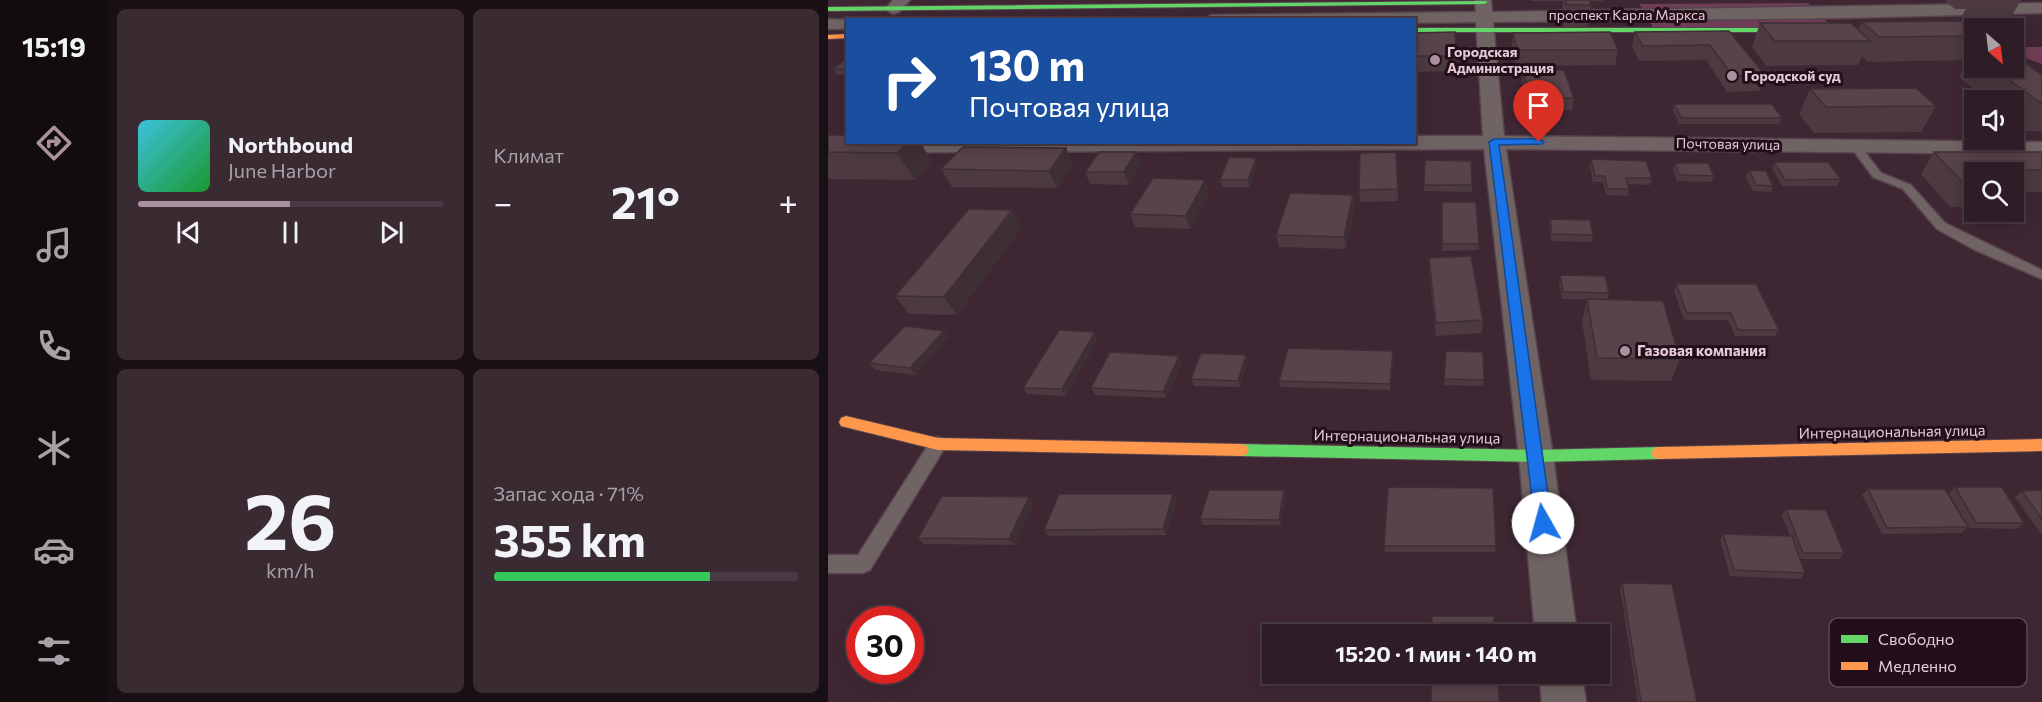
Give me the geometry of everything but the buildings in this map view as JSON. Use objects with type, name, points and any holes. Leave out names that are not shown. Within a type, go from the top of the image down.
[{"type":"street","points":[[1828,0],[1861,30]]},
{"type":"street","name":"проспект Карла Маркса","points":[[828,9],[897,4],[1484,12],[1843,13],[2042,8]]},
{"type":"street","points":[[1484,12],[1494,142],[1556,624]]},
{"type":"street","name":"проспект Карла Маркса","points":[[1416,29],[1484,12]]},
{"type":"street","name":"проспект Карла Маркса","points":[[1279,18],[1484,12],[1814,30]]},
{"type":"street","points":[[828,24],[846,24]]},
{"type":"street","points":[[828,37],[846,36]]},
{"type":"street","name":"Почтовая улица","points":[[1416,142],[2042,148]]},
{"type":"street","name":"Почтовая улица","points":[[828,147],[1179,144]]},
{"type":"street","name":"Интернациональная улица","points":[[846,422],[938,444],[1536,456],[2042,445]]},
{"type":"street","points":[[1562,684],[1564,702]]},
{"type":"lane","points":[[1855,146],[1877,175],[1907,187],[1941,226],[1980,247],[2042,275]]},
{"type":"lane","points":[[828,564],[863,564],[938,444]]},
{"type":"shaded area","points":[[1808,3],[1815,11],[1645,13],[1639,4]]},
{"type":"shaded area","points":[[1822,16],[1831,27],[1653,28],[1648,19],[1663,18],[1681,23],[1703,17]]},
{"type":"shaded area","points":[[2024,47],[2042,47],[2042,64],[2024,58]]},
{"type":"traffic: fast","points":[[828,9],[1484,2]]},
{"type":"traffic: fast","points":[[1416,30],[1803,30]]},
{"type":"traffic: fast","points":[[1241,450],[1536,456],[1659,453]]},
{"type":"traffic: slow","points":[[828,37],[846,36]]},
{"type":"traffic: slow","points":[[846,422],[938,444],[1241,450]]},
{"type":"traffic: slow","points":[[1659,453],[2042,445]]},
{"type":"place","name":"Городская Администрация","points":[[1435,60]]},
{"type":"place","name":"Городской суд","points":[[1732,76]]},
{"type":"place","name":"Газовая компания","points":[[1625,351]]},
{"type":"route","points":[[1539,142],[1494,142],[1543,523]]}]
